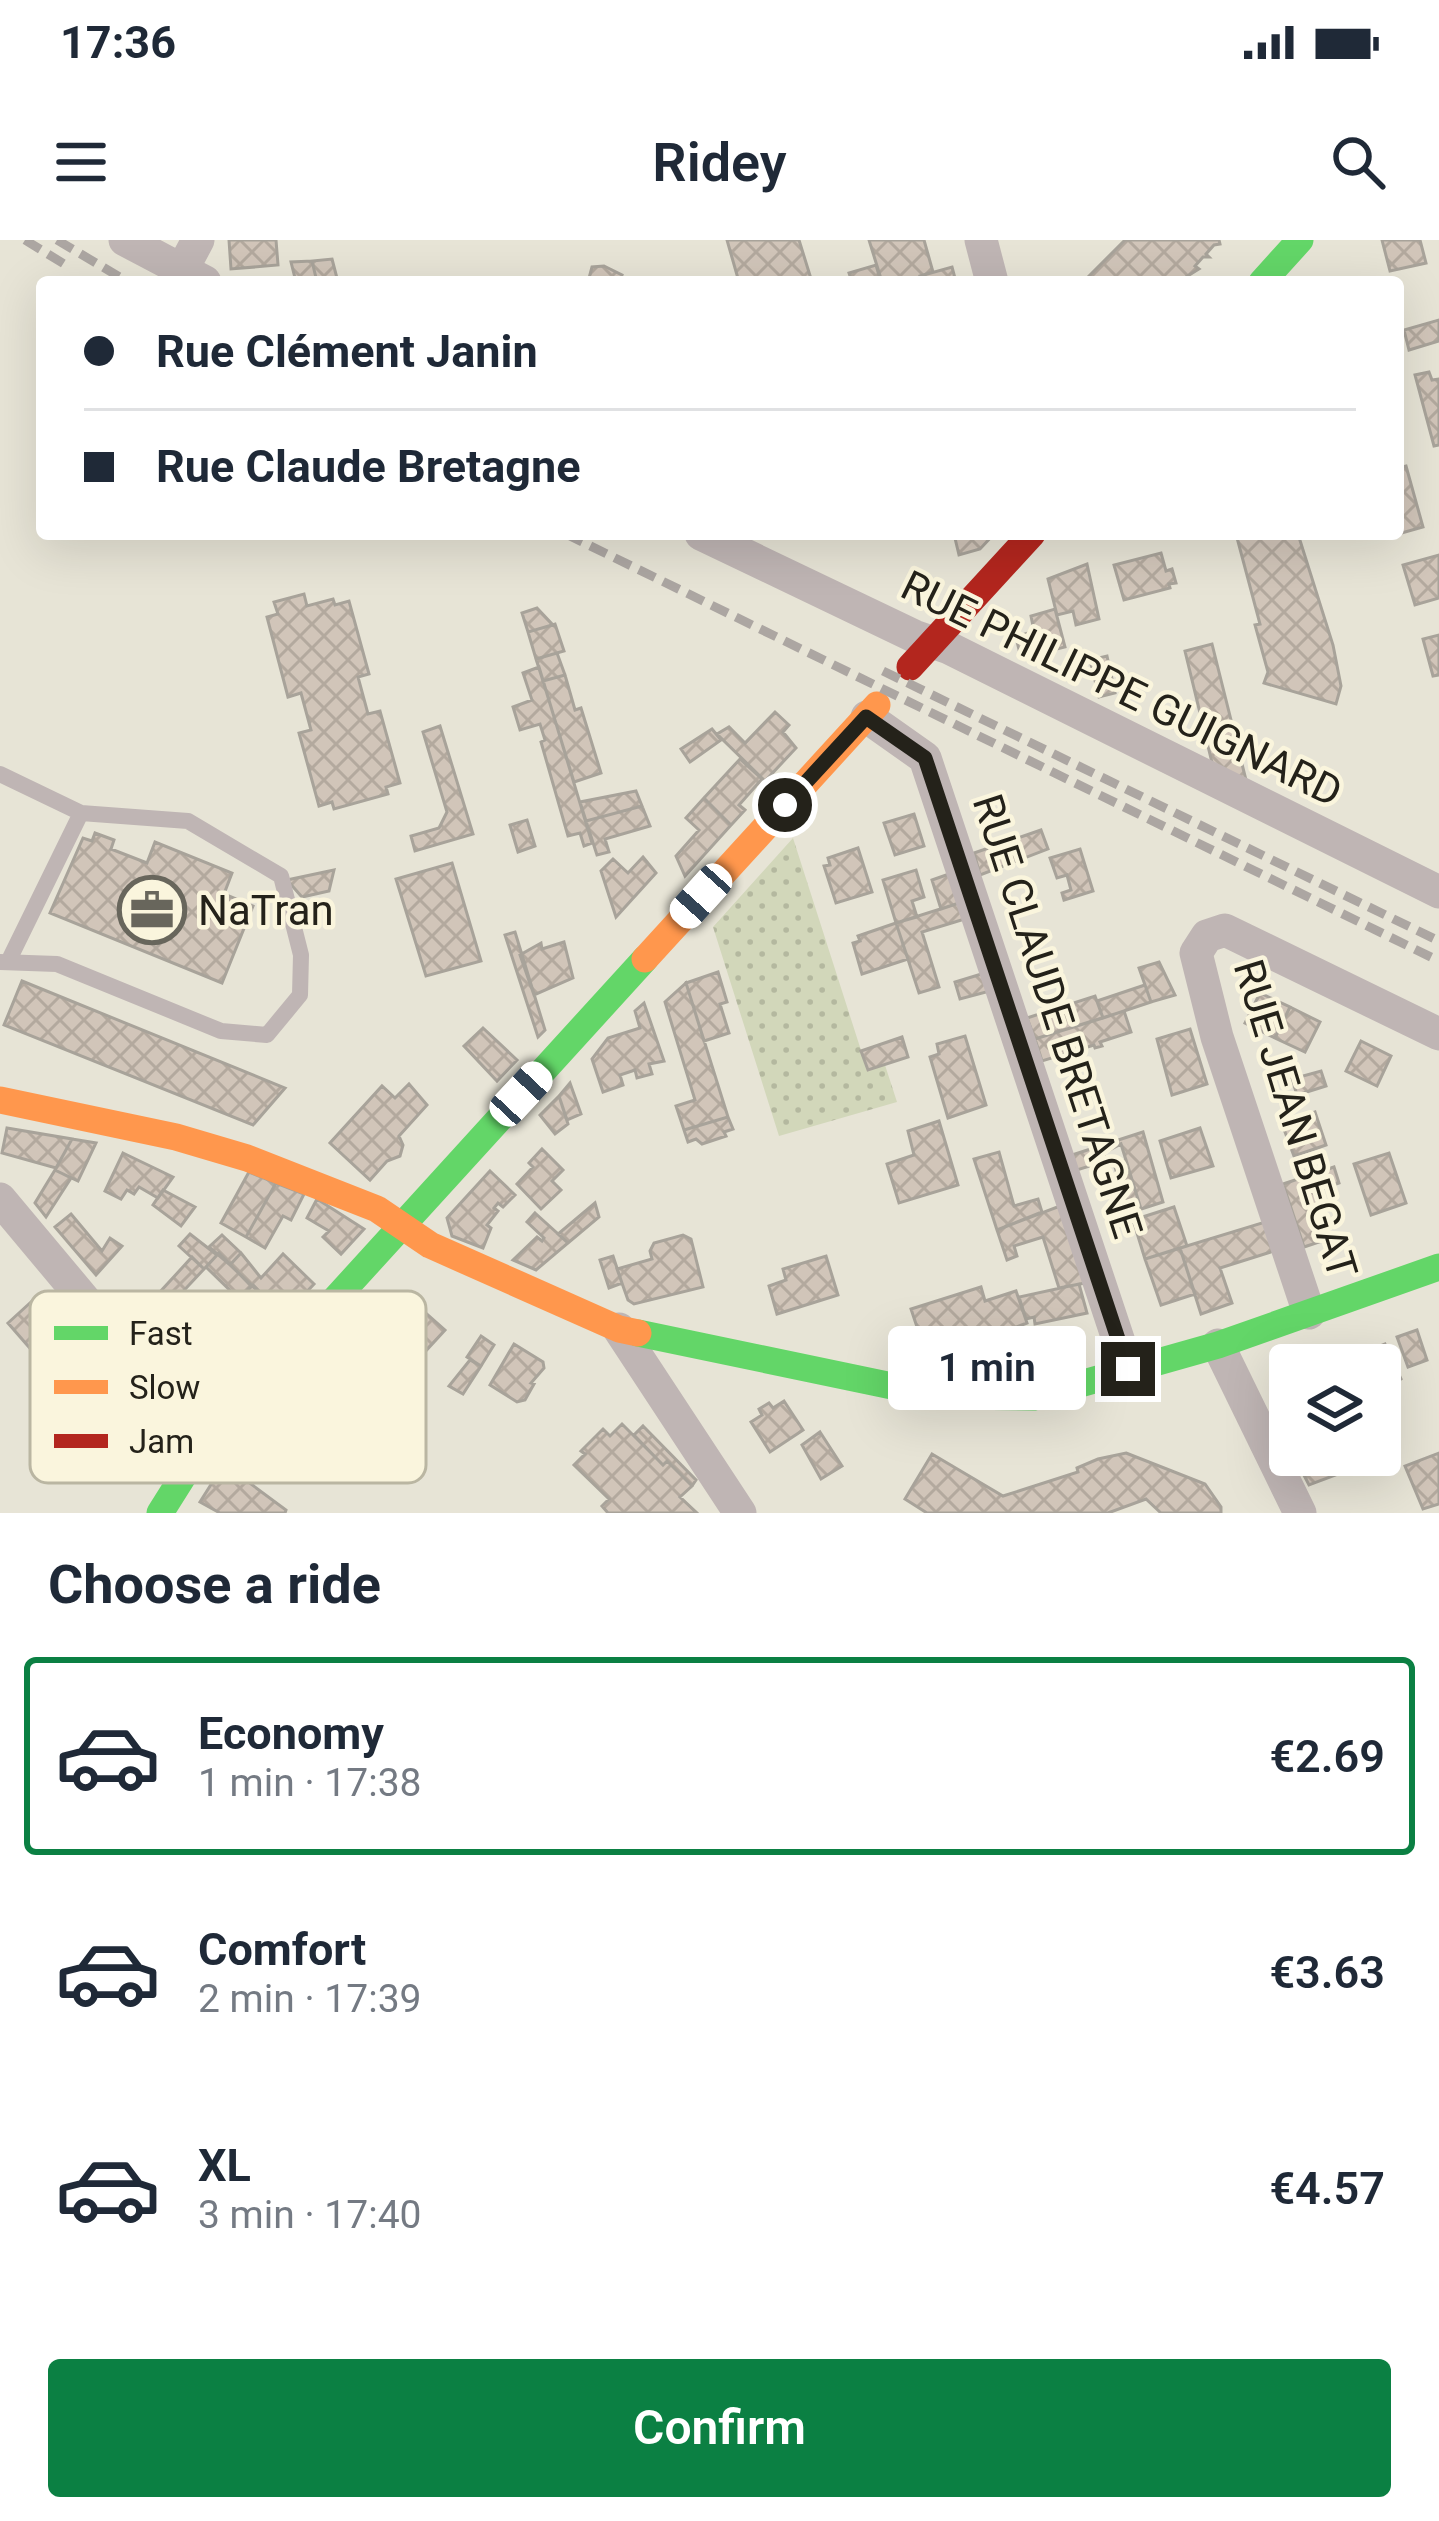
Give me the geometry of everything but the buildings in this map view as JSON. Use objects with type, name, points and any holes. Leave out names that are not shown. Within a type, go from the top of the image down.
[{"type":"street","points":[[125,240],[195,264]]},
{"type":"street","points":[[981,240],[990,276]]},
{"type":"street","points":[[1267,276],[1300,240]]},
{"type":"street","name":"RUE PHILIPPE GUIGNARD","points":[[712,540],[920,655],[949,648],[1439,892]]},
{"type":"street","points":[[920,655],[1026,540]]},
{"type":"street","points":[[342,1291],[872,711]]},
{"type":"street","name":"RUE CLAUDE BRETAGNE","points":[[872,711],[925,758],[1128,1369]]},
{"type":"street","name":"RUE JEAN BEGAT","points":[[1309,1313],[1217,1037],[1196,952],[1207,936],[1225,929],[1439,1034]]},
{"type":"street","points":[[0,1100],[176,1137],[247,1158],[377,1209],[430,1245],[619,1329],[940,1396],[1034,1397],[1218,1345],[1439,1267]]},
{"type":"street","points":[[0,1199],[77,1291]]},
{"type":"street","points":[[619,1329],[740,1513]]},
{"type":"street","points":[[1218,1345],[1300,1513]]},
{"type":"street","points":[[160,1513],[179,1483]]},
{"type":"lane","points":[[0,774],[81,813],[188,821],[281,876],[301,955],[300,995],[268,1035],[221,1031],[57,964],[4,961],[81,813]]},
{"type":"green space","points":[[793,838],[867,1069],[885,1065],[897,1102],[779,1136],[713,927]]},
{"type":"railway","points":[[25,240],[69,267]]},
{"type":"railway","points":[[57,240],[118,276]]},
{"type":"railway","points":[[578,540],[1439,961]]},
{"type":"railway","points":[[883,671],[1439,941]]},
{"type":"traffic: fast","points":[[1267,276],[1300,240]]},
{"type":"traffic: fast","points":[[342,1291],[645,959]]},
{"type":"traffic: fast","points":[[638,1333],[940,1396],[1034,1397],[1218,1345],[1439,1267]]},
{"type":"traffic: fast","points":[[160,1513],[179,1483]]},
{"type":"traffic: slow","points":[[645,959],[877,705]]},
{"type":"traffic: slow","points":[[0,1100],[176,1137],[247,1158],[377,1209],[430,1245],[619,1329],[638,1333]]},
{"type":"traffic: jam","points":[[910,667],[1026,540]]},
{"type":"place","name":"NaTran","points":[[152,910]]},
{"type":"route","points":[[785,805],[866,717],[925,758],[1128,1369]]}]
